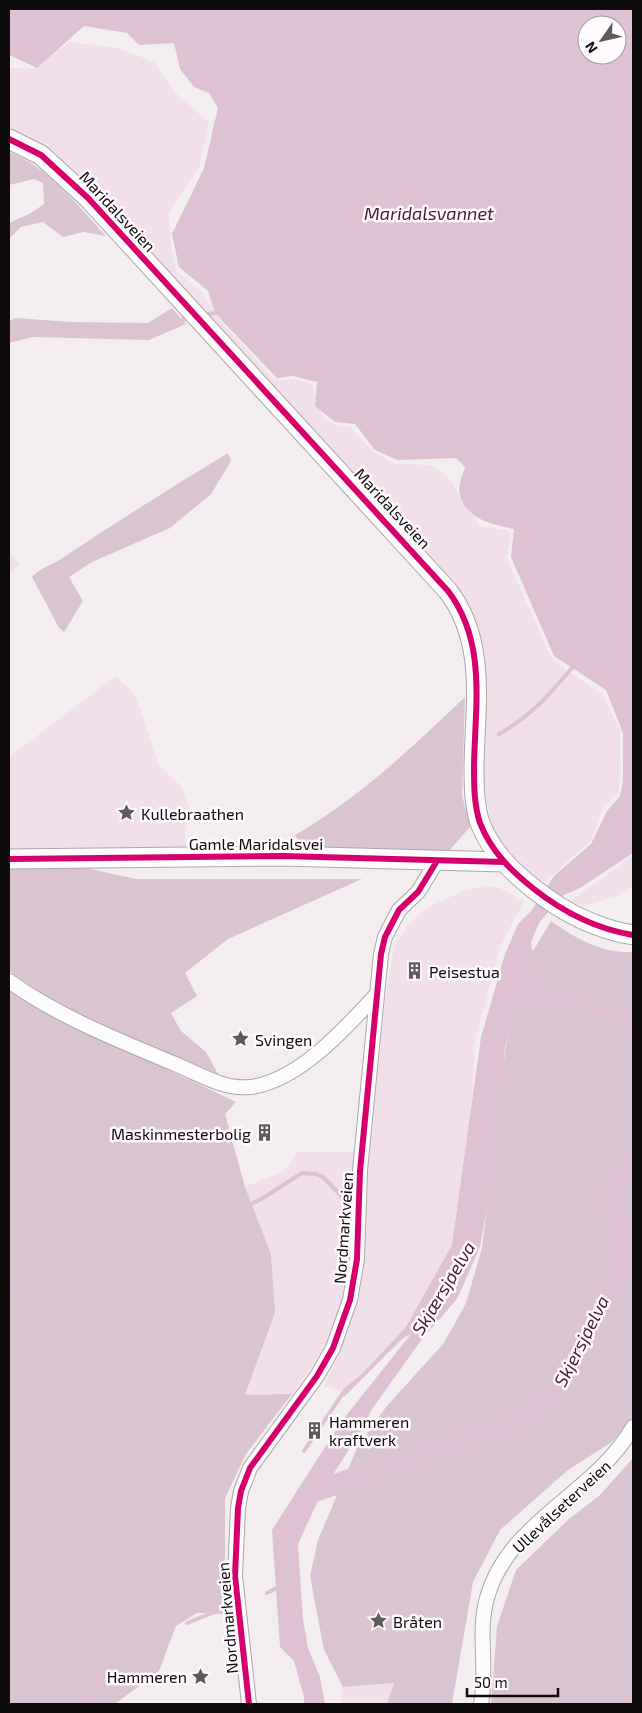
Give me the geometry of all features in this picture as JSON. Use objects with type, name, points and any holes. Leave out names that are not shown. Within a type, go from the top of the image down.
[{"type":"street","name":"Maridalsveien","points":[[9,138],[41,155],[88,198],[432,571],[455,600],[468,624],[475,651],[474,773],[478,814],[487,837],[504,862],[537,891],[562,908],[603,927],[633,936]]},
{"type":"street","name":"Gamle Maridalsvei","points":[[9,859],[273,856],[504,862]]},
{"type":"street","name":"Nordmarkveien","points":[[249,1704],[235,1576],[238,1508],[241,1490],[250,1468],[317,1376],[333,1348],[350,1300],[357,1259],[360,1218],[360,1171],[368,1102],[376,994],[384,937],[399,910],[418,892],[437,861]]},
{"type":"street","points":[[9,981],[59,1012],[118,1040],[210,1079],[240,1087],[266,1083],[302,1064],[329,1042],[376,994]]},
{"type":"street","name":"Ullevålseterveien","points":[[481,1704],[485,1678],[484,1610],[493,1579],[515,1545],[536,1524],[579,1490],[606,1464],[633,1428]]},
{"type":"shaded area","points":[[69,42],[114,47],[154,62],[176,93],[209,123],[199,168],[169,213],[171,248],[177,272],[203,293],[219,319],[275,381],[294,379],[313,384],[316,402],[327,419],[333,423],[350,427],[372,451],[395,464],[434,465],[453,483],[460,498],[480,526],[511,531],[507,559],[552,660],[602,694],[620,729],[619,793],[602,809],[592,839],[538,888],[513,860],[493,828],[483,788],[486,675],[462,598],[430,555],[73,174],[9,133],[9,68],[35,68]]},
{"type":"shaded area","points":[[9,152],[24,159],[50,177],[74,200],[106,236],[83,232],[63,237],[43,222],[21,227],[9,239],[9,223],[31,213],[44,204],[43,183],[34,179],[9,185]]},
{"type":"shaded area","points":[[172,308],[186,324],[149,340],[33,337],[9,343],[9,321],[16,318],[71,322],[148,323]]},
{"type":"shaded area","points":[[228,453],[231,461],[211,494],[170,528],[92,562],[69,577],[83,601],[64,632],[59,628],[32,577]]},
{"type":"shaded area","points":[[9,552],[21,565],[9,572]]},
{"type":"shaded area","points":[[116,676],[135,694],[159,765],[182,787],[191,813],[185,830],[186,852],[9,854],[9,757]]},
{"type":"shaded area","points":[[465,697],[462,795],[470,827],[448,852],[303,848],[295,835],[337,808],[371,782],[419,741]]},
{"type":"shaded area","points":[[633,856],[633,887],[618,896],[584,906],[570,901]]},
{"type":"shaded area","points":[[86,868],[136,879],[362,879],[228,939],[185,973],[197,996],[171,1013],[181,1031],[206,1052],[219,1076],[203,1074],[62,1007],[9,971],[9,869]]},
{"type":"shaded area","points":[[495,886],[524,901],[501,945],[475,1041],[467,1208],[442,1277],[400,1338],[346,1393],[324,1386],[339,1355],[357,1286],[385,1002],[394,947],[408,924],[430,906],[468,889]]},
{"type":"shaded area","points":[[551,921],[589,944],[621,952],[633,952],[633,1417],[612,1442],[568,1470],[500,1530],[473,1582],[452,1704],[387,1704],[394,1683],[343,1687],[324,1650],[310,1576],[318,1540],[357,1448],[386,1407],[444,1343],[466,1303],[482,1248],[506,1044],[530,956]]},
{"type":"shaded area","points":[[9,984],[53,1015],[236,1102],[225,1114],[245,1187],[271,1254],[275,1313],[245,1395],[292,1394],[246,1454],[225,1498],[225,1614],[197,1613],[176,1626],[159,1671],[115,1704],[9,1704]]},
{"type":"shaded area","points":[[298,1152],[358,1152],[352,1238],[346,1281],[335,1322],[327,1341],[292,1394],[245,1395],[275,1313],[271,1254],[245,1187],[284,1171]]},
{"type":"shaded area","points":[[633,1458],[633,1704],[491,1704],[497,1626],[516,1570],[569,1519],[600,1495]]},
{"type":"shaded area","points":[[394,1683],[387,1704],[340,1704],[343,1687]]},
{"type":"water","name":"Maridalsvannet","points":[[9,9],[633,9],[633,853],[580,888],[564,895],[539,923],[531,942],[532,949],[542,966],[536,975],[539,981],[545,986],[565,994],[604,1003],[630,1014],[633,1016],[633,1032],[620,1018],[585,1012],[562,1005],[526,1003],[514,1017],[505,1046],[497,1151],[480,1247],[457,1299],[422,1339],[370,1412],[366,1422],[321,1494],[298,1544],[303,1619],[308,1648],[320,1677],[325,1704],[304,1704],[304,1697],[294,1661],[280,1647],[272,1530],[341,1422],[411,1334],[402,1339],[344,1397],[343,1389],[362,1374],[406,1327],[452,1245],[481,1037],[505,954],[518,924],[532,910],[554,876],[591,844],[607,811],[620,796],[623,781],[623,733],[606,690],[554,656],[511,557],[514,529],[488,522],[472,514],[466,508],[459,490],[465,467],[456,458],[397,460],[375,450],[355,424],[335,422],[315,406],[317,382],[293,376],[277,378],[215,313],[208,291],[179,267],[172,234],[204,168],[218,108],[209,93],[194,87],[180,69],[174,43],[139,45],[127,33],[84,26],[37,68],[9,55]]},
{"type":"waterway","points":[[204,315],[215,313]]},
{"type":"waterway","points":[[9,339],[32,333],[65,332],[87,335],[126,330],[153,332],[176,321],[190,318]]},
{"type":"waterway","points":[[499,734],[530,712],[572,668]]},
{"type":"waterway","points":[[312,839],[349,816],[397,800],[459,750]]},
{"type":"waterway","points":[[25,974],[45,950],[70,929],[186,893],[209,900],[266,886],[270,882]]},
{"type":"waterway","points":[[9,999],[13,996]]},
{"type":"waterway","points":[[621,1259],[607,1195],[618,1177],[633,1161]]},
{"type":"waterway","points":[[9,1284],[60,1263],[85,1257],[103,1247],[139,1253],[149,1250],[173,1251],[199,1235],[206,1236],[221,1231],[228,1216],[263,1198],[302,1173],[316,1174],[323,1177],[349,1204]]},
{"type":"waterway","name":"Skjersjøelva","points":[[307,1494],[514,1424],[559,1390],[633,1236]]},
{"type":"waterway","points":[[304,1451],[343,1393]]},
{"type":"waterway","points":[[267,1593],[278,1587]]},
{"type":"waterway","points":[[187,1623],[220,1610]]},
{"type":"waterway","points":[[77,1704],[114,1662],[129,1649]]},
{"type":"cycle path","points":[[9,139],[41,155],[88,198],[448,591],[469,631],[474,653],[476,675],[475,795],[480,823],[490,843],[510,868],[557,905],[606,929],[633,935]]},
{"type":"cycle path","points":[[9,859],[283,856],[504,862]]},
{"type":"cycle path","points":[[249,1704],[235,1576],[238,1508],[241,1491],[250,1468],[317,1376],[333,1348],[350,1300],[357,1259],[360,1171],[381,954],[385,937],[399,910],[418,892],[437,861]]},
{"type":"place","name":"Kullebraathen","points":[[127,813]]},
{"type":"place","name":"Peisestua","points":[[415,971]]},
{"type":"place","name":"Svingen","points":[[241,1039]]},
{"type":"place","name":"Maskinmesterbolig","points":[[265,1133]]},
{"type":"place","name":"Hammeren kraftverk","points":[[315,1430]]},
{"type":"place","name":"Bråten","points":[[379,1621]]},
{"type":"place","name":"Hammeren","points":[[201,1676]]},
{"type":"water label","name":"Skjærsjøelva","points":[[443,1288]]}]
